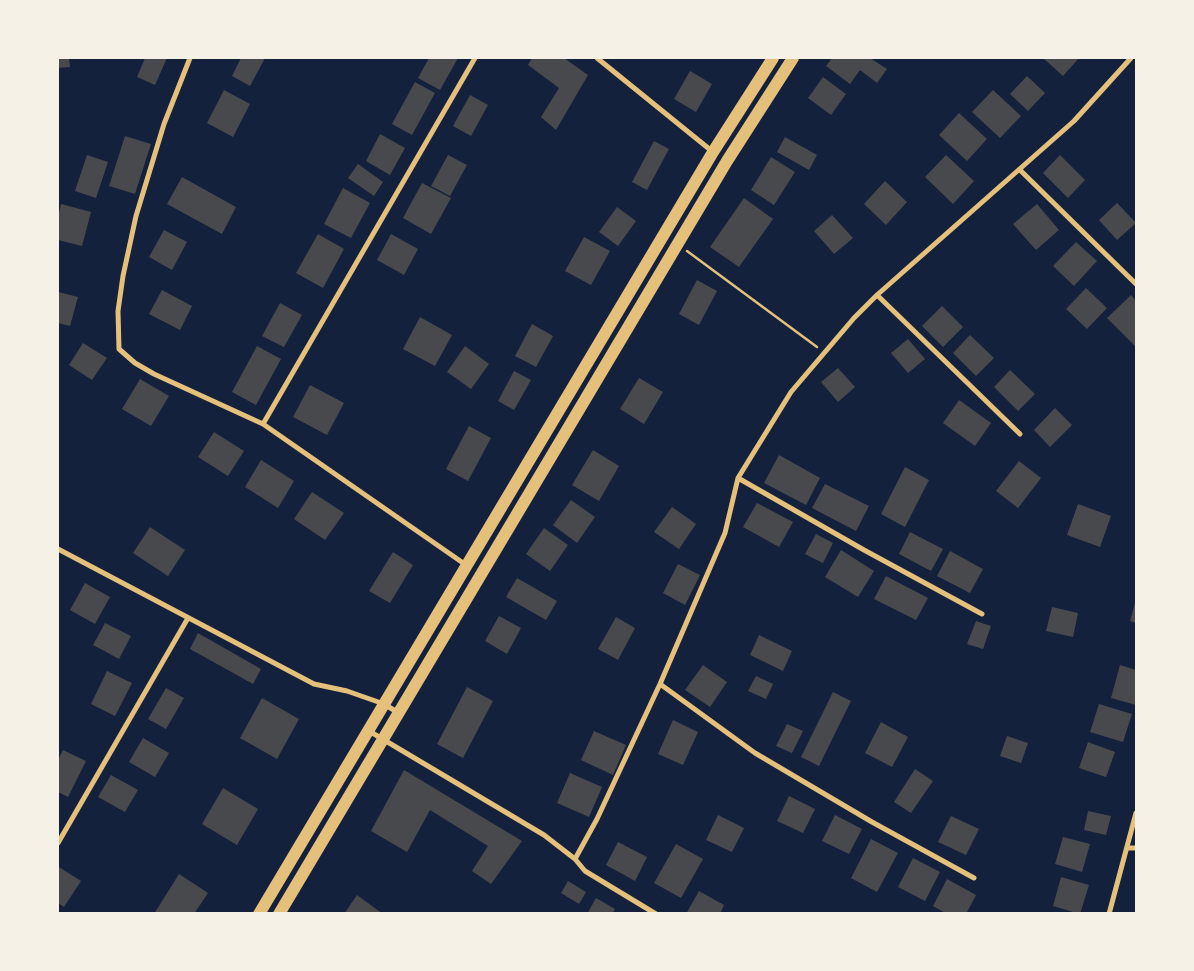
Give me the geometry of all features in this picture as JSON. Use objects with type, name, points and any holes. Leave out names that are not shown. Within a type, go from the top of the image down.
[{"type":"highway","points":[[258,914],[713,152],[773,58]]},
{"type":"highway","points":[[279,914],[727,161],[793,58]]},
{"type":"street","points":[[190,58],[164,124],[136,216],[123,276],[118,311],[119,349],[134,363],[154,374],[263,424],[466,565]]},
{"type":"street","points":[[263,424],[475,58]]},
{"type":"street","points":[[598,58],[713,152]]},
{"type":"street","points":[[574,859],[598,819],[660,684],[725,533],[738,478],[791,392],[854,318],[877,295],[1074,121],[1131,58]]},
{"type":"street","points":[[1020,170],[1136,284]]},
{"type":"street","points":[[877,295],[1020,434]]},
{"type":"street","points":[[738,478],[864,550],[982,614]]},
{"type":"street","points":[[58,550],[314,684],[347,691],[384,704],[398,712]]},
{"type":"street","points":[[58,843],[188,618]]},
{"type":"street","points":[[660,684],[755,753],[872,822],[974,878]]},
{"type":"street","points":[[368,731],[544,835],[574,859],[585,871],[656,914]]},
{"type":"street","points":[[1109,914],[1136,814]]},
{"type":"street","points":[[1127,848],[1136,848]]},
{"type":"path","points":[[678,244],[824,352]]},
{"type":"building","points":[[58,58],[69,58],[70,67],[58,68]]},
{"type":"building","points":[[145,58],[167,58],[155,85],[137,77]]},
{"type":"building","points":[[241,58],[265,58],[250,86],[232,76]]},
{"type":"building","points":[[429,58],[458,58],[440,90],[418,78]]},
{"type":"building","points":[[532,58],[564,58],[588,75],[556,130],[541,117],[559,88],[528,65]]},
{"type":"building","points":[[832,58],[870,58],[887,69],[877,83],[860,70],[850,84],[826,66]]},
{"type":"building","points":[[1043,58],[1079,58],[1063,76]]},
{"type":"building","points":[[690,71],[712,84],[696,112],[674,99]]},
{"type":"building","points":[[1027,76],[1045,93],[1028,111],[1010,94]]},
{"type":"building","points":[[823,77],[846,94],[831,115],[808,98]]},
{"type":"building","points":[[415,82],[435,93],[412,135],[392,124]]},
{"type":"building","points":[[224,90],[250,104],[233,137],[207,123]]},
{"type":"building","points":[[993,90],[1021,116],[1000,138],[972,112]]},
{"type":"building","points":[[470,95],[488,105],[471,136],[453,126]]},
{"type":"building","points":[[959,113],[987,139],[967,161],[939,135]]},
{"type":"building","points":[[380,134],[405,148],[390,175],[366,161]]},
{"type":"building","points":[[125,136],[151,144],[135,194],[109,186]]},
{"type":"building","points":[[785,137],[817,155],[809,170],[777,152]]},
{"type":"building","points":[[654,141],[669,149],[647,190],[632,182]]},
{"type":"building","points":[[87,155],[108,162],[96,198],[75,191]]},
{"type":"building","points":[[448,155],[467,165],[450,196],[431,186]]},
{"type":"building","points":[[946,155],[974,181],[953,204],[925,177]]},
{"type":"building","points":[[1060,155],[1085,180],[1068,198],[1043,173]]},
{"type":"building","points":[[771,157],[795,172],[774,205],[751,190]]},
{"type":"building","points":[[358,164],[383,182],[374,196],[348,178]]},
{"type":"building","points":[[182,177],[236,207],[222,234],[167,204]]},
{"type":"building","points":[[885,181],[907,202],[886,225],[864,204]]},
{"type":"building","points":[[422,183],[451,198],[431,234],[403,218]]},
{"type":"building","points":[[343,188],[370,203],[351,238],[324,224]]},
{"type":"building","points":[[744,198],[773,219],[739,267],[710,247]]},
{"type":"building","points":[[1117,203],[1136,223],[1117,240],[1099,220]]},
{"type":"building","points":[[61,204],[91,212],[82,246],[58,240],[58,218]]},
{"type":"building","points":[[1037,204],[1059,230],[1036,250],[1013,224]]},
{"type":"building","points":[[617,207],[636,221],[618,246],[599,232]]},
{"type":"building","points":[[832,215],[853,238],[834,254],[814,231]]},
{"type":"building","points":[[164,230],[187,242],[172,270],[149,257]]},
{"type":"building","points":[[318,234],[344,249],[323,288],[296,273]]},
{"type":"building","points":[[391,234],[418,249],[404,275],[377,260]]},
{"type":"building","points":[[584,237],[610,251],[591,285],[565,271]]},
{"type":"building","points":[[1076,242],[1097,261],[1074,286],[1053,266]]},
{"type":"building","points":[[697,280],[717,291],[699,325],[679,314]]},
{"type":"building","points":[[1086,288],[1107,308],[1087,329],[1066,309]]},
{"type":"building","points":[[162,290],[192,306],[180,330],[149,314]]},
{"type":"building","points":[[58,292],[78,297],[70,326],[58,323]]},
{"type":"building","points":[[1131,295],[1136,301],[1136,347],[1107,318]]},
{"type":"building","points":[[280,303],[302,315],[284,347],[262,336]]},
{"type":"building","points":[[942,306],[963,327],[943,347],[922,326]]},
{"type":"building","points":[[420,317],[452,335],[435,366],[403,349]]},
{"type":"building","points":[[532,324],[553,336],[536,367],[515,356]]},
{"type":"building","points":[[970,335],[994,358],[976,376],[953,353]]},
{"type":"building","points":[[908,339],[925,359],[908,373],[891,353]]},
{"type":"building","points":[[83,343],[107,358],[92,380],[69,365]]},
{"type":"building","points":[[257,346],[281,359],[256,405],[232,392]]},
{"type":"building","points":[[465,346],[489,364],[471,389],[447,372]]},
{"type":"building","points":[[838,368],[855,387],[838,402],[821,382]]},
{"type":"building","points":[[1010,370],[1035,394],[1018,411],[994,387]]},
{"type":"building","points":[[514,371],[531,380],[514,410],[498,401]]},
{"type":"building","points":[[639,378],[663,392],[644,424],[620,409]]},
{"type":"building","points":[[140,379],[169,396],[151,426],[122,409]]},
{"type":"building","points":[[310,385],[344,403],[327,435],[293,417]]},
{"type":"building","points":[[959,400],[991,423],[975,446],[943,423]]},
{"type":"building","points":[[1055,408],[1072,425],[1050,447],[1034,430]]},
{"type":"building","points":[[469,426],[491,438],[468,481],[446,469]]},
{"type":"building","points":[[214,432],[244,451],[228,476],[198,457]]},
{"type":"building","points":[[593,450],[619,466],[599,501],[572,485]]},
{"type":"building","points":[[779,455],[820,478],[806,505],[764,483]]},
{"type":"building","points":[[261,460],[294,481],[278,508],[245,487]]},
{"type":"building","points":[[1019,461],[1041,478],[1018,508],[996,491]]},
{"type":"building","points":[[905,467],[929,480],[905,527],[881,514]]},
{"type":"building","points":[[825,484],[869,506],[856,531],[812,508]]},
{"type":"building","points":[[312,492],[344,513],[325,540],[294,519]]},
{"type":"building","points":[[571,500],[595,517],[577,543],[553,525]]},
{"type":"building","points":[[757,503],[793,522],[779,547],[743,527]]},
{"type":"building","points":[[1078,504],[1111,516],[1100,547],[1067,535]]},
{"type":"building","points":[[672,507],[696,524],[679,549],[654,532]]},
{"type":"building","points":[[150,527],[185,550],[168,576],[133,553]]},
{"type":"building","points":[[544,528],[568,545],[550,571],[526,554]]},
{"type":"building","points":[[910,532],[943,549],[931,571],[899,554]]},
{"type":"building","points":[[816,534],[833,543],[823,563],[805,554]]},
{"type":"building","points":[[841,550],[874,571],[858,597],[825,577]]},
{"type":"building","points":[[950,551],[983,569],[970,593],[937,576]]},
{"type":"building","points":[[393,552],[413,565],[390,603],[369,591]]},
{"type":"building","points":[[678,564],[700,575],[685,605],[663,593]]},
{"type":"building","points":[[886,576],[928,598],[916,620],[874,599]]},
{"type":"building","points":[[517,578],[557,601],[546,620],[506,597]]},
{"type":"building","points":[[85,583],[110,597],[95,624],[70,610]]},
{"type":"building","points":[[1136,599],[1136,623],[1130,621]]},
{"type":"building","points":[[1052,607],[1078,613],[1073,637],[1046,631]]},
{"type":"building","points":[[499,616],[521,628],[507,654],[485,641]]},
{"type":"building","points":[[616,617],[635,628],[618,660],[598,649]]},
{"type":"building","points":[[976,621],[991,626],[983,649],[967,644]]},
{"type":"building","points":[[105,623],[131,636],[119,659],[93,645]]},
{"type":"building","points":[[198,633],[261,669],[253,684],[190,649]]},
{"type":"building","points":[[759,635],[792,651],[783,671],[750,655]]},
{"type":"building","points":[[703,665],[727,682],[710,707],[685,690]]},
{"type":"building","points":[[1120,665],[1136,670],[1136,705],[1111,698]]},
{"type":"building","points":[[107,671],[132,683],[115,716],[91,704]]},
{"type":"building","points":[[756,676],[773,684],[766,699],[748,691]]},
{"type":"building","points":[[467,687],[493,701],[463,758],[437,744]]},
{"type":"building","points":[[166,688],[184,698],[166,729],[148,719]]},
{"type":"building","points":[[833,692],[851,701],[819,766],[801,757]]},
{"type":"building","points":[[262,698],[299,719],[277,759],[240,738]]},
{"type":"building","points":[[1099,704],[1132,714],[1123,742],[1090,732]]},
{"type":"building","points":[[673,720],[698,732],[683,765],[658,754]]},
{"type":"building","points":[[881,722],[908,737],[892,767],[865,753]]},
{"type":"building","points":[[787,724],[803,731],[792,753],[776,746]]},
{"type":"building","points":[[594,731],[626,745],[613,775],[581,760]]},
{"type":"building","points":[[1007,736],[1028,743],[1021,763],[1000,756]]},
{"type":"building","points":[[143,738],[169,753],[155,777],[129,762]]},
{"type":"building","points":[[1088,742],[1115,752],[1106,777],[1079,768]]},
{"type":"building","points":[[63,750],[86,761],[68,797],[58,792],[58,760]]},
{"type":"building","points":[[915,769],[933,781],[911,813],[894,802]]},
{"type":"building","points":[[404,770],[522,841],[491,884],[472,871],[488,846],[430,810],[407,852],[371,831]]},
{"type":"building","points":[[570,773],[602,787],[589,817],[557,803]]},
{"type":"building","points":[[111,775],[138,790],[125,812],[98,797]]},
{"type":"building","points":[[223,788],[258,809],[237,845],[202,824]]},
{"type":"building","points":[[789,796],[815,809],[803,833],[777,821]]},
{"type":"building","points":[[1088,811],[1111,816],[1106,835],[1084,830]]},
{"type":"building","points":[[718,815],[744,828],[732,852],[706,840]]},
{"type":"building","points":[[835,815],[862,829],[849,854],[822,841]]},
{"type":"building","points":[[951,816],[979,829],[966,855],[938,842]]},
{"type":"building","points":[[1063,837],[1090,844],[1082,872],[1055,864]]},
{"type":"building","points":[[871,839],[898,853],[877,892],[851,878]]},
{"type":"building","points":[[618,842],[647,857],[635,881],[606,865]]},
{"type":"building","points":[[676,844],[703,859],[681,898],[654,883]]},
{"type":"building","points":[[913,858],[940,872],[925,901],[898,887]]},
{"type":"building","points":[[59,867],[81,881],[64,907],[58,903]]},
{"type":"building","points":[[179,874],[208,893],[194,914],[154,914]]},
{"type":"building","points":[[1061,877],[1089,885],[1080,914],[1053,906]]},
{"type":"building","points":[[947,879],[976,895],[966,914],[947,914],[933,906]]},
{"type":"building","points":[[568,881],[586,892],[579,904],[561,893]]},
{"type":"building","points":[[699,891],[724,905],[720,914],[686,914]]},
{"type":"building","points":[[357,895],[383,914],[344,914]]},
{"type":"building","points":[[596,898],[615,909],[612,914],[587,914]]}]
